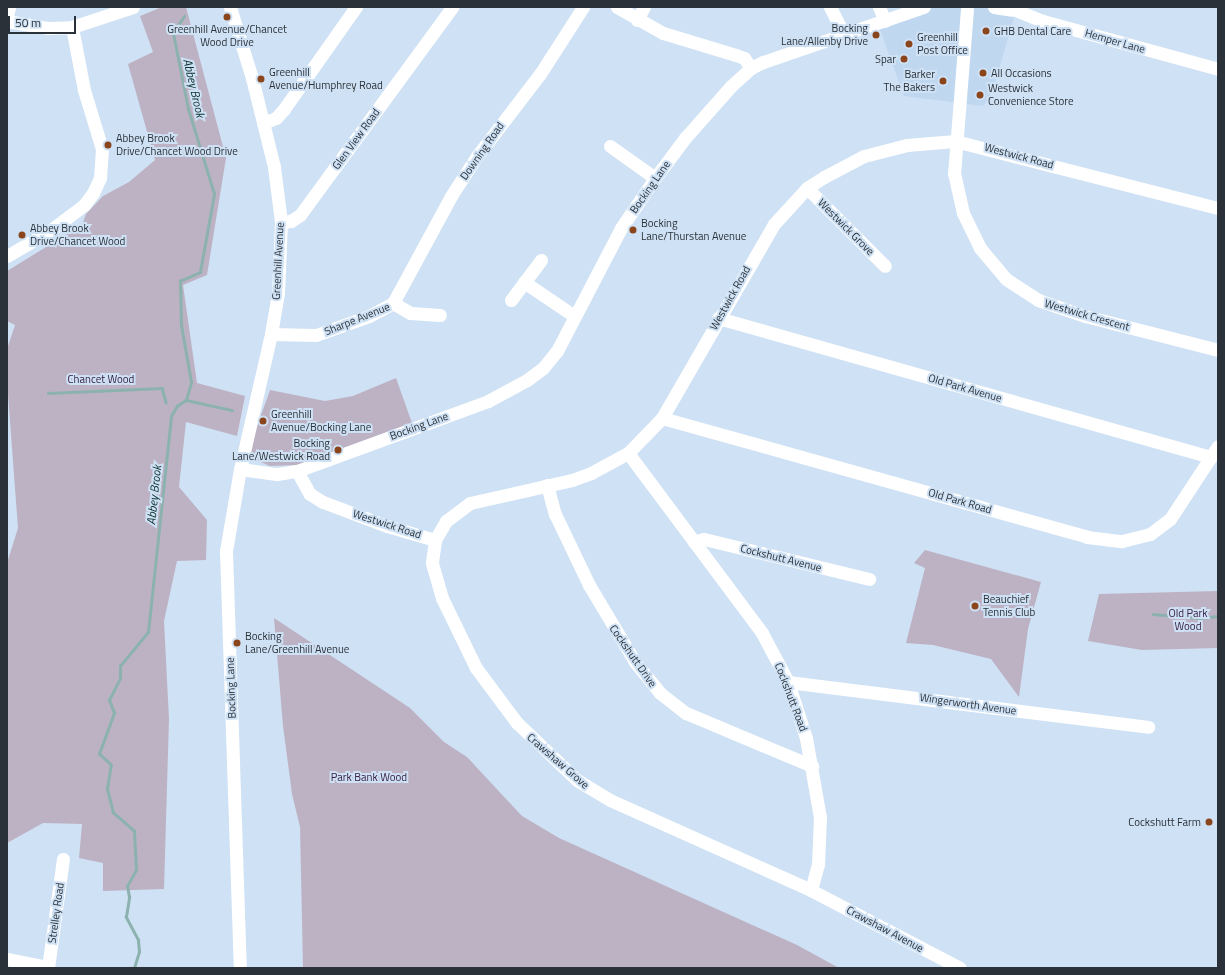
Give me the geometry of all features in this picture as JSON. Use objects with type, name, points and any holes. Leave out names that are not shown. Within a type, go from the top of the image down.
[{"type":"street","points":[[7,16],[9,7]]},
{"type":"street","points":[[7,21],[48,28],[72,27],[133,7]]},
{"type":"street","points":[[263,123],[276,118],[284,109],[356,7]]},
{"type":"street","name":"Glen View Road","points":[[281,222],[291,221],[300,215],[452,7]]},
{"type":"street","name":"Downing Road","points":[[393,303],[451,196],[477,156],[540,74],[583,7]]},
{"type":"street","points":[[617,7],[637,20],[692,43],[744,58],[751,68]]},
{"type":"street","points":[[637,20],[644,7]]},
{"type":"street","points":[[830,7],[844,34]]},
{"type":"street","points":[[879,7],[885,21]]},
{"type":"street","name":"Bocking Lane","points":[[240,968],[226,551],[240,469],[277,474],[297,471],[510,391],[543,368],[557,351],[621,228],[655,178],[711,106],[751,68],[796,49],[924,7]]},
{"type":"street","name":"Hemper Lane","points":[[994,7],[1010,8],[1043,21],[1218,69]]},
{"type":"street","name":"Greenhill Avenue","points":[[232,8],[274,167],[281,222],[278,293],[272,334],[240,469]]},
{"type":"street","name":"Westwick Crescent","points":[[969,8],[955,140],[954,173],[957,192],[970,231],[992,265],[1022,292],[1065,310],[1218,350]]},
{"type":"street","points":[[7,256],[51,230],[84,205],[93,193],[100,178],[102,149],[84,90],[72,27]]},
{"type":"street","name":"Westwick Road","points":[[297,471],[310,494],[323,502],[387,526],[435,540],[446,521],[470,503],[547,486],[591,473],[628,453],[662,418],[718,318],[774,224],[807,188],[841,167],[872,154],[907,145],[955,140],[1218,208]]},
{"type":"street","points":[[610,146],[655,178]]},
{"type":"street","name":"Westwick Grove","points":[[807,188],[885,266]]},
{"type":"street","points":[[511,300],[541,260]]},
{"type":"street","points":[[524,282],[574,316]]},
{"type":"street","name":"Sharpe Avenue","points":[[272,334],[316,335],[369,316],[393,303],[410,313],[440,315]]},
{"type":"street","name":"Old Park Avenue","points":[[718,318],[1211,458]]},
{"type":"street","name":"Old Park Road","points":[[662,418],[1105,540],[1135,538],[1161,527],[1180,508],[1218,446]]},
{"type":"street","name":"Cockshutt Road","points":[[628,453],[762,633],[788,682],[806,738],[820,817],[818,864],[811,890]]},
{"type":"street","name":"Cockshutt Drive","points":[[547,486],[555,514],[592,591],[636,662],[660,693],[686,713],[812,766]]},
{"type":"street","name":"Cockshutt Avenue","points":[[694,542],[704,539],[869,579]]},
{"type":"street","name":"Crawshaw Grove","points":[[435,540],[432,552],[434,573],[447,610],[463,645],[504,708],[550,756],[578,781],[610,800],[811,890]]},
{"type":"street","name":"Wingerworth Avenue","points":[[788,682],[1148,727]]},
{"type":"street","name":"Strelley Road","points":[[48,967],[63,859]]},
{"type":"street","name":"Crawshaw Avenue","points":[[811,890],[960,968]]},
{"type":"street","points":[[7,959],[48,967]]},
{"type":"shaded area","points":[[914,7],[1017,7],[993,90],[983,106],[904,96],[878,24]]},
{"type":"green space","name":"Chancet Wood","points":[[162,7],[186,7],[226,158],[207,275],[183,285],[197,383],[245,396],[237,436],[186,422],[179,487],[207,520],[206,560],[177,561],[164,621],[169,719],[164,889],[103,891],[103,863],[79,858],[82,824],[43,823],[7,843],[7,563],[18,528],[7,381],[7,349],[15,325],[7,321],[7,271],[82,225],[86,214],[103,196],[129,182],[155,160],[128,64],[153,52],[140,16]]},
{"type":"green space","points":[[396,378],[412,423],[297,465],[270,466],[254,459],[250,452],[251,443],[270,390],[325,401],[353,396]]},
{"type":"green space","name":"Beauchief Tennis Club","points":[[925,550],[1041,582],[1028,629],[1019,697],[991,659],[933,645],[906,643],[925,568],[914,563]]},
{"type":"green space","name":"Old Park Wood","points":[[1218,591],[1218,648],[1142,650],[1088,641],[1099,594]]},
{"type":"green space","name":"Park Bank Wood","points":[[274,618],[410,708],[444,742],[467,757],[522,816],[559,838],[797,945],[839,968],[303,968],[300,827],[292,794],[283,726]]},
{"type":"waterway","name":"Abbey Brook","points":[[134,968],[139,952],[138,940],[126,917],[129,897],[127,886],[136,870],[134,831],[113,813],[107,789],[111,765],[99,754],[114,713],[109,700],[120,678],[120,666],[148,632],[171,416],[177,406],[186,400],[191,382],[181,325],[180,281],[200,272],[214,194],[188,109],[173,33],[184,16]]},
{"type":"waterway","points":[[48,393],[162,388],[166,402]]},
{"type":"waterway","points":[[186,400],[232,410]]},
{"type":"waterway","points":[[1153,614],[1200,618],[1218,616]]},
{"type":"place","name":"Greenhill Avenue/Chancet Wood Drive","points":[[227,17]]},
{"type":"place","name":"GHB Dental Care","points":[[986,31]]},
{"type":"place","name":"Bocking Lane/Allenby Drive","points":[[876,35]]},
{"type":"place","name":"Greenhill Post Office","points":[[909,44]]},
{"type":"place","name":"Spar","points":[[904,59]]},
{"type":"place","name":"All Occasions","points":[[983,73]]},
{"type":"place","name":"Greenhill Avenue/Humphrey Road","points":[[261,79]]},
{"type":"place","name":"Barker The Bakers","points":[[943,81]]},
{"type":"place","name":"Westwick Convenience Store","points":[[980,95]]},
{"type":"place","name":"Abbey Brook Drive/Chancet Wood Drive","points":[[108,145]]},
{"type":"place","name":"Bocking Lane/Thurstan Avenue","points":[[633,230]]},
{"type":"place","name":"Abbey Brook Drive/Chancet Wood","points":[[22,235]]},
{"type":"place","name":"Greenhill Avenue/Bocking Lane","points":[[263,421]]},
{"type":"place","name":"Bocking Lane/Westwick Road","points":[[338,450]]},
{"type":"place","name":"Beauchief Tennis Club","points":[[975,606]]},
{"type":"place","name":"Bocking Lane/Greenhill Avenue","points":[[237,643]]},
{"type":"place","name":"Cockshutt Farm","points":[[1209,822]]}]
